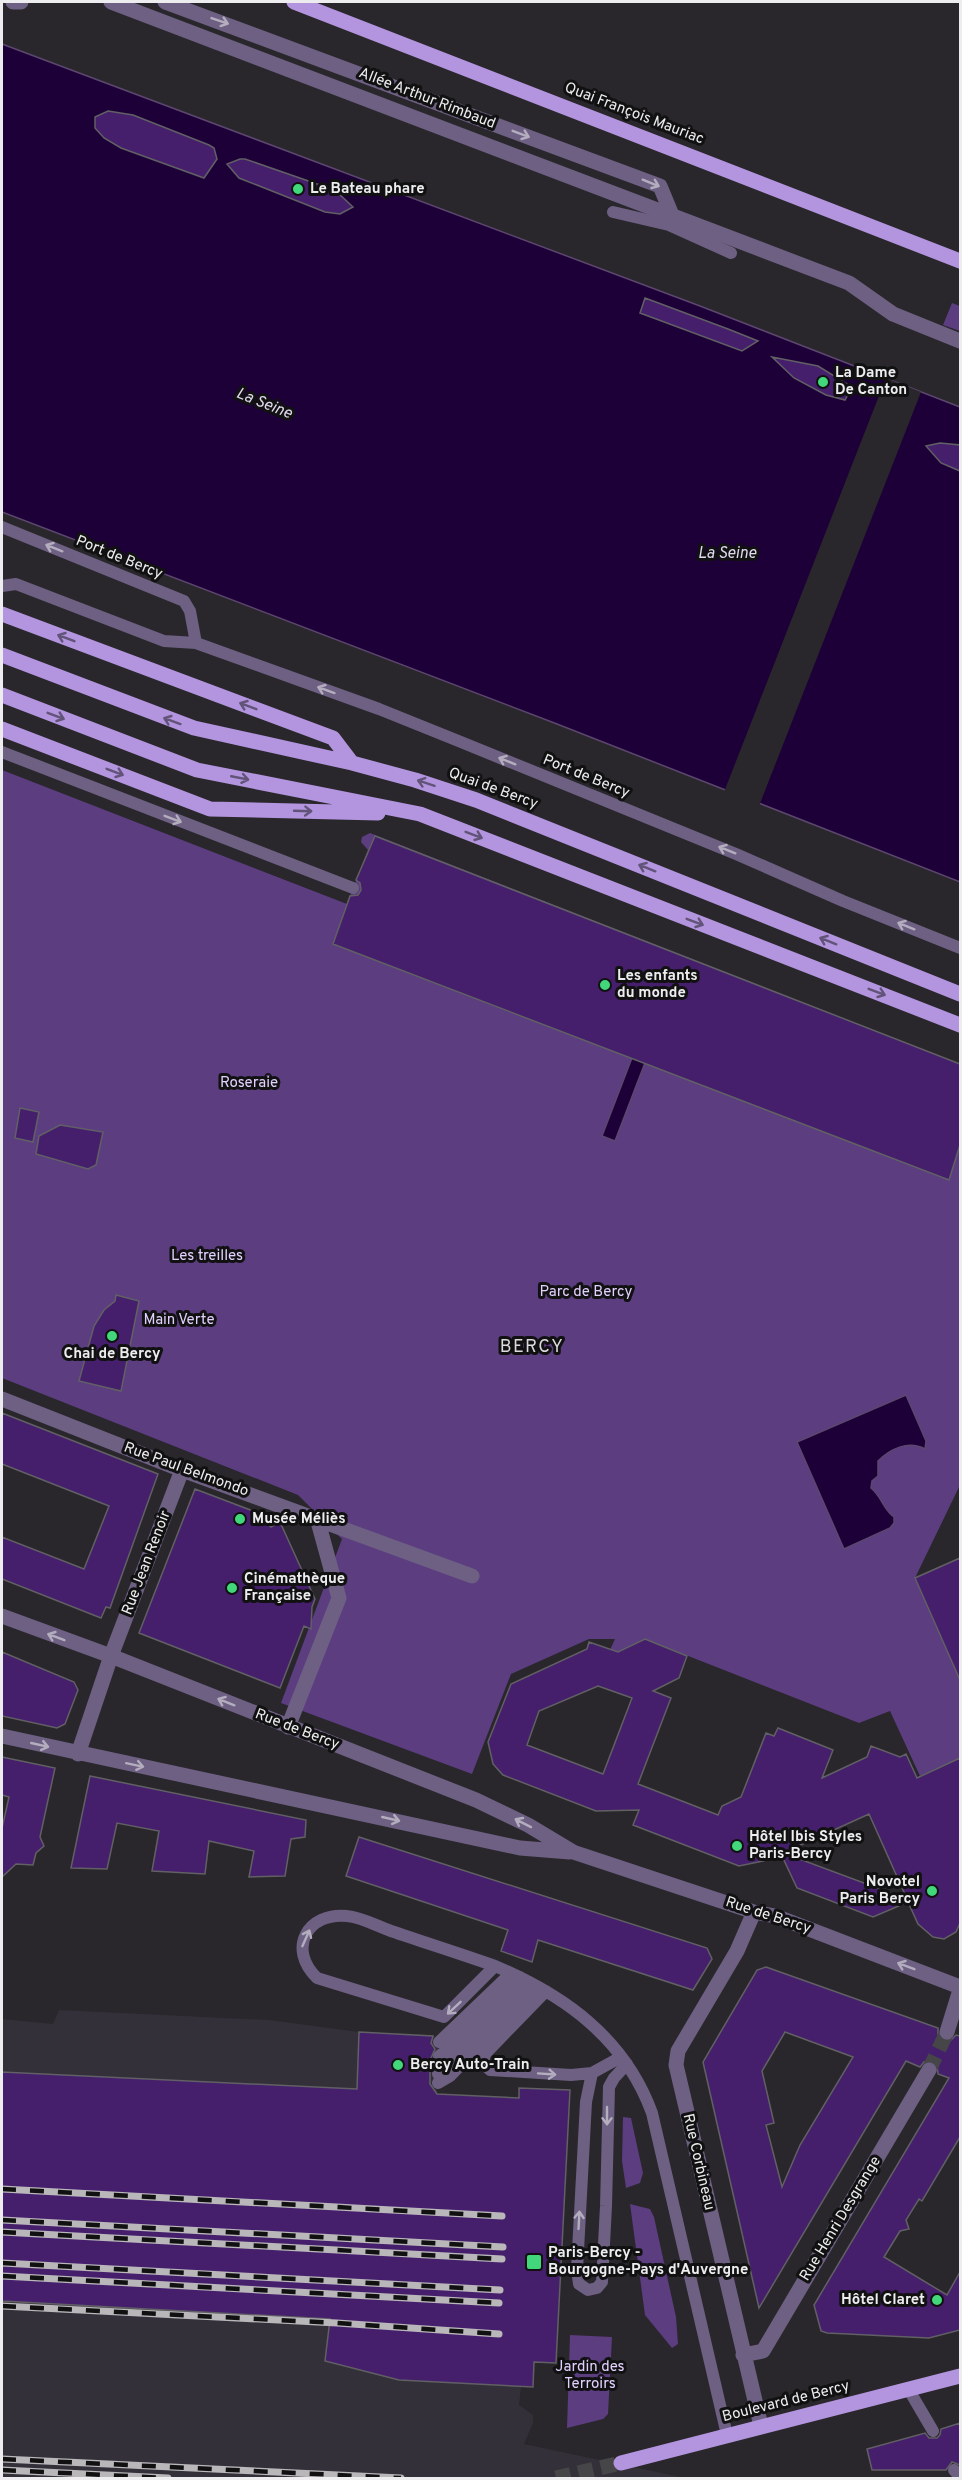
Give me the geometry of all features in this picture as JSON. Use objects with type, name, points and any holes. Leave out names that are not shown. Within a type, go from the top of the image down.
[{"type":"main road","name":"Quai François Mauriac","points":[[294,2],[315,5],[960,261]]},
{"type":"main road","points":[[2,614],[333,738],[352,763]]},
{"type":"main road","name":"Quai de Bercy","points":[[2,655],[194,729],[352,763],[476,800],[960,994]]},
{"type":"main road","points":[[2,695],[197,770],[420,814],[960,1025]]},
{"type":"main road","points":[[2,729],[210,808],[420,814]]},
{"type":"main road","name":"Boulevard de Bercy","points":[[621,2463],[960,2376]]},
{"type":"street","points":[[13,2],[21,2]]},
{"type":"street","points":[[111,2],[670,220],[849,283],[893,314],[960,341]]},
{"type":"street","name":"Allée Arthur Rimbaud","points":[[165,2],[660,186],[670,220]]},
{"type":"street","name":"Rue Paul Belmondo","points":[[2,1399],[182,1470],[472,1576]]},
{"type":"street","name":"Rue Jean Renoir","points":[[111,1656],[182,1470]]},
{"type":"street","points":[[288,1726],[339,1598],[317,1518]]},
{"type":"street","name":"Rue de Bercy","points":[[2,1616],[111,1656],[476,1800],[528,1825],[573,1852],[754,1912],[775,1916],[960,1988]]},
{"type":"street","points":[[78,1754],[111,1656]]},
{"type":"street","name":"Rue de Bercy","points":[[2,1736],[520,1848],[573,1852]]},
{"type":"street","name":"Rue Corbineau","points":[[754,1912],[737,1951],[678,2051],[676,2065],[761,2426]]},
{"type":"street","points":[[947,2032],[960,1988]]},
{"type":"street","name":"Rue Henri Desgrange","points":[[743,2355],[763,2351],[929,2070]]},
{"type":"lane","points":[[613,212],[670,220],[731,253]]},
{"type":"lane","name":"Port de Bercy","points":[[2,527],[184,601],[190,611],[196,643]]},
{"type":"lane","name":"Port de Bercy","points":[[2,586],[16,584],[164,641],[196,643],[379,709],[960,948]]},
{"type":"lane","points":[[2,752],[353,888]]},
{"type":"lane","points":[[495,1966],[444,2018],[317,1978],[303,1960],[302,1948],[304,1937],[312,1926],[327,1918],[347,1916],[495,1966],[529,1982],[586,2019],[600,2031],[624,2061],[644,2092],[652,2113],[727,2435]]},
{"type":"lane","points":[[439,2042],[529,1982]]},
{"type":"lane","points":[[439,2056],[529,1982]]},
{"type":"lane","points":[[529,1982],[485,2054],[483,2063],[490,2070],[571,2075],[592,2073],[624,2061]]},
{"type":"lane","points":[[438,2078],[529,1982]]},
{"type":"lane","points":[[592,2073],[586,2102],[577,2269],[579,2284],[588,2290],[597,2288],[602,2282],[609,2087],[624,2061]]},
{"type":"lane","points":[[909,2390],[933,2431]]},
{"type":"shaded area","points":[[59,2010],[269,2020],[359,2032],[440,2037],[437,2094],[518,2098],[519,2088],[570,2090],[556,2363],[534,2362],[533,2387],[521,2387],[519,2405],[533,2415],[533,2423],[524,2444],[685,2478],[2,2478],[2,2019],[53,2024]]},
{"type":"green space","points":[[952,303],[960,306],[960,331],[943,325]]},
{"type":"green space","name":"Parc de Bercy","points":[[2,770],[347,904],[368,850],[361,842],[362,837],[370,833],[960,1064],[960,1485],[915,1578],[960,1680],[960,1758],[920,1776],[890,1711],[859,1723],[645,1639],[618,1652],[610,1650],[615,1639],[589,1639],[511,1674],[472,1774],[281,1703],[342,1539],[298,1495],[2,1378]]},
{"type":"green space","points":[[623,2117],[631,2118],[643,2173],[640,2183],[626,2188],[622,2161]]},
{"type":"green space","points":[[630,2204],[650,2209],[654,2217],[676,2317],[678,2344],[672,2348],[645,2315]]},
{"type":"green space","name":"Jardin des Terroirs","points":[[570,2335],[612,2337],[608,2414],[603,2419],[567,2428]]},
{"type":"water","name":"La Seine","points":[[2,44],[700,306],[960,407],[960,882],[557,724],[2,512]]},
{"type":"water","points":[[635,1050],[648,1055],[615,1141],[602,1136]]},
{"type":"water","points":[[906,1395],[926,1441],[925,1449],[912,1445],[900,1447],[878,1461],[878,1476],[872,1481],[871,1488],[894,1517],[894,1523],[890,1528],[844,1549],[797,1442]]},
{"type":"pier","points":[[886,378],[921,392],[759,806],[724,792]]},
{"type":"building","points":[[108,111],[133,115],[209,145],[214,148],[217,159],[204,178],[121,148],[104,138],[95,128],[95,117]]},
{"type":"building","name":"Le Bateau phare","points":[[240,159],[320,185],[338,193],[353,207],[340,214],[325,212],[239,178],[227,164]]},
{"type":"building","points":[[645,298],[758,341],[742,351],[640,313]]},
{"type":"building","name":"La Dame De Canton","points":[[772,357],[818,366],[852,387],[845,400],[826,395],[794,378]]},
{"type":"building","points":[[940,443],[960,445],[960,471],[941,463],[926,446]]},
{"type":"building","points":[[375,836],[960,1064],[960,1145],[949,1180],[333,944],[350,896],[358,895],[361,890],[360,883],[356,880]]},
{"type":"building","points":[[20,1108],[39,1112],[33,1142],[15,1138]]},
{"type":"building","points":[[60,1125],[103,1132],[96,1165],[88,1169],[36,1154],[39,1136]]},
{"type":"building","name":"Chai de Bercy","points":[[116,1295],[139,1301],[121,1391],[79,1381],[94,1326],[104,1310],[115,1301]]},
{"type":"building","points":[[2,1413],[158,1474],[110,1608],[106,1607],[101,1618],[2,1579],[2,1537],[84,1569],[109,1506],[2,1464]]},
{"type":"building","name":"Cinémathèque Française","points":[[195,1489],[253,1511],[271,1527],[280,1522],[315,1599],[312,1607],[311,1629],[304,1626],[280,1688],[139,1633]]},
{"type":"building","points":[[960,1558],[960,1680],[915,1578]]},
{"type":"building","points":[[645,1639],[687,1656],[679,1678],[653,1691],[671,1698],[638,1784],[718,1815],[722,1806],[741,1797],[766,1733],[774,1736],[778,1728],[833,1750],[822,1778],[867,1757],[871,1746],[900,1757],[906,1754],[917,1778],[960,1758],[960,1923],[956,1932],[944,1939],[933,1937],[918,1924],[908,1902],[873,1917],[797,1888],[781,1854],[739,1866],[633,1825],[639,1810],[596,1811],[503,1775],[493,1764],[488,1742],[511,1684],[587,1649],[589,1642],[618,1652]],"holes":[[[598,1686],[632,1698],[603,1774],[527,1745],[539,1711]],[[869,1814],[907,1899],[783,1853]]]},
{"type":"building","points":[[2,1652],[74,1682],[78,1690],[65,1724],[57,1728],[2,1716]]},
{"type":"building","points":[[2,1757],[55,1768],[40,1837],[44,1846],[36,1853],[33,1865],[16,1864],[2,1877],[2,1828],[9,1797],[2,1795]]},
{"type":"building","points":[[90,1776],[306,1820],[305,1837],[291,1839],[285,1876],[249,1877],[254,1851],[209,1841],[205,1874],[152,1871],[159,1831],[117,1823],[107,1869],[71,1868]]},
{"type":"building","points":[[359,1837],[707,1948],[712,1959],[693,1990],[538,1940],[532,1962],[501,1951],[508,1930],[346,1876]]},
{"type":"building","points":[[766,1967],[938,2028],[938,2035],[944,2041],[950,2041],[956,2035],[960,2036],[960,2137],[922,2201],[919,2199],[906,2220],[909,2229],[900,2231],[884,2257],[947,2295],[960,2272],[960,2330],[929,2338],[827,2333],[821,2331],[814,2305],[949,2078],[938,2074],[937,2065],[930,2060],[924,2062],[920,2067],[906,2061],[759,2308],[703,2062],[757,1970]],"holes":[[[785,2032],[853,2057],[800,2145],[782,2187],[766,2125],[774,2123],[762,2071]]]},
{"type":"building","points":[[359,2032],[433,2036],[431,2043],[435,2049],[431,2058],[437,2064],[430,2071],[430,2084],[437,2094],[519,2098],[519,2088],[570,2090],[556,2363],[534,2362],[533,2387],[399,2380],[325,2361],[330,2319],[2,2301],[2,2072],[357,2089]]},
{"type":"building","points":[[960,2423],[960,2465],[952,2462],[946,2470],[872,2470],[867,2449],[925,2433],[929,2438],[937,2438],[941,2429]]},
{"type":"tunnel","points":[[929,2070],[947,2032]]},
{"type":"tunnel","points":[[556,2478],[621,2463]]},
{"type":"railway","points":[[2,2189],[502,2216]]},
{"type":"railway","points":[[2,2220],[503,2247]]},
{"type":"railway","points":[[2,2232],[502,2259]]},
{"type":"railway","points":[[2,2263],[500,2290]]},
{"type":"railway","points":[[2,2276],[499,2303]]},
{"type":"railway","points":[[2,2306],[337,2323],[499,2334]]},
{"type":"railway","points":[[2,2459],[401,2478]]},
{"type":"railway","points":[[2,2470],[168,2478]]},
{"type":"place","name":"Le Bateau phare","points":[[298,189]]},
{"type":"place","name":"La Dame De Canton","points":[[823,382]]},
{"type":"place","name":"Les enfants du monde","points":[[605,985]]},
{"type":"place","name":"Chai de Bercy","points":[[112,1336]]},
{"type":"place","name":"Musée Méliès","points":[[240,1519]]},
{"type":"place","name":"Cinémathèque Française","points":[[232,1588]]},
{"type":"place","name":"Hôtel Ibis Styles Paris-Bercy","points":[[737,1846]]},
{"type":"place","name":"Novotel Paris Bercy","points":[[932,1891]]},
{"type":"place","name":"Bercy Auto-Train","points":[[398,2065]]},
{"type":"place","name":"Paris-Bercy - Bourgogne-Pays d'Auvergne","points":[[534,2262]]},
{"type":"place","name":"Hôtel Claret","points":[[937,2300]]},
{"type":"district","name":"BERCY","points":[[532,1347]]},
{"type":"park label","name":"Roseraie","points":[[249,1083]]},
{"type":"park label","name":"Les treilles","points":[[207,1256]]},
{"type":"park label","name":"Main Verte","points":[[179,1320]]}]
